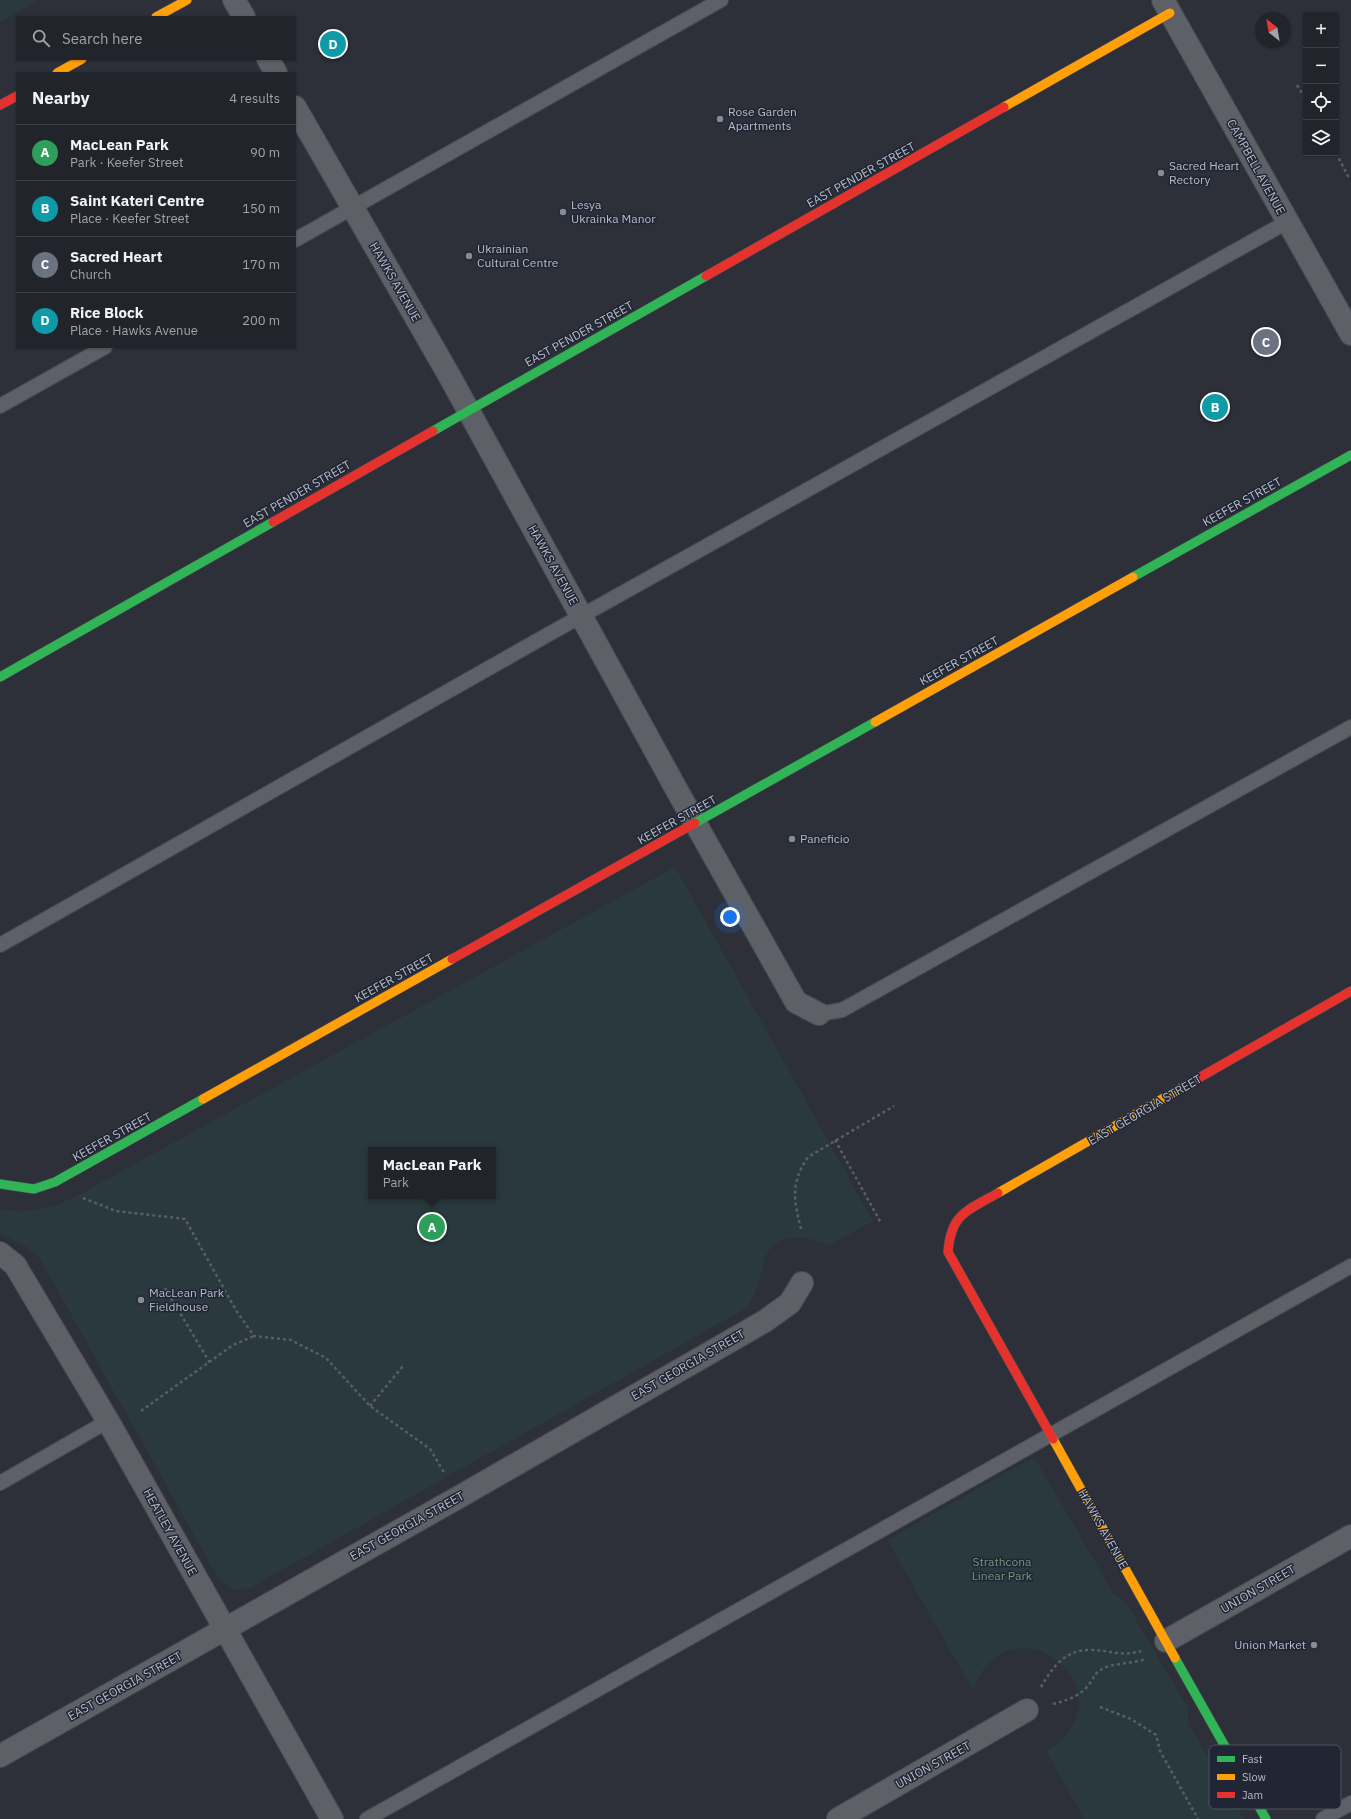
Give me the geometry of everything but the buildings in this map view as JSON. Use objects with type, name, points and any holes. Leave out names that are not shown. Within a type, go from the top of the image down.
[{"type":"street","points":[[158,16],[187,0]]},
{"type":"street","points":[[234,0],[243,16]]},
{"type":"street","name":"CAMPBELL AVENUE","points":[[1166,7],[1351,334]]},
{"type":"street","name":"EAST PENDER STREET","points":[[0,677],[468,411],[1166,7]]},
{"type":"street","points":[[59,72],[80,60]]},
{"type":"street","points":[[269,60],[275,72]]},
{"type":"street","points":[[0,105],[16,97]]},
{"type":"street","name":"HAWKS AVENUE","points":[[296,109],[468,411],[695,823],[796,1002],[819,1014]]},
{"type":"street","name":"KEEFER STREET","points":[[0,1184],[34,1189],[55,1182],[1351,455]]},
{"type":"street","name":"EAST GEORGIA STREET","points":[[949,1237],[954,1222],[967,1211],[1351,991]]},
{"type":"street","name":"HAWKS AVENUE","points":[[949,1237],[948,1252],[956,1267],[1224,1745]]},
{"type":"street","name":"HEATLEY AVENUE","points":[[0,1253],[16,1265],[108,1421],[332,1819]]},
{"type":"street","name":"EAST GEORGIA STREET","points":[[0,1756],[459,1497],[765,1321],[790,1303],[802,1283]]},
{"type":"street","name":"UNION STREET","points":[[1166,1641],[1351,1536]]},
{"type":"street","name":"UNION STREET","points":[[838,1819],[1027,1710]]},
{"type":"street","name":"HAWKS AVENUE","points":[[1260,1809],[1266,1819]]},
{"type":"lane","points":[[296,239],[720,0]]},
{"type":"lane","points":[[0,945],[582,616],[1287,222]]},
{"type":"lane","points":[[0,406],[103,348]]},
{"type":"lane","points":[[819,1014],[842,1010],[1351,727]]},
{"type":"lane","points":[[367,1819],[1351,1266]]},
{"type":"lane","points":[[0,1483],[108,1421]]},
{"type":"lane","points":[[1341,1809],[1351,1803]]},
{"type":"lane","points":[[1323,1819],[1340,1809]]},
{"type":"path","points":[[1297,85],[1303,95]]},
{"type":"path","points":[[1338,156],[1349,178]]},
{"type":"path","points":[[801,1229],[794,1194],[800,1168],[808,1157],[894,1106]]},
{"type":"path","points":[[835,1140],[881,1223]]},
{"type":"path","points":[[82,1198],[116,1211],[186,1219],[237,1312],[254,1336]]},
{"type":"path","points":[[165,1288],[210,1363]]},
{"type":"path","points":[[141,1411],[210,1363],[233,1345],[254,1336],[291,1340],[326,1358],[370,1406],[430,1449],[459,1497]]},
{"type":"path","points":[[370,1406],[402,1366]]},
{"type":"path","points":[[1027,1710],[1072,1698],[1085,1688],[1101,1670],[1109,1666],[1132,1663],[1144,1659],[1166,1641]]},
{"type":"path","points":[[1027,1710],[1051,1670],[1059,1660],[1074,1652],[1091,1650],[1122,1655],[1132,1654],[1166,1641]]},
{"type":"path","points":[[1100,1707],[1131,1719],[1156,1735],[1160,1752],[1198,1819]]},
{"type":"green space","points":[[0,0],[38,0],[0,22]]},
{"type":"green space","points":[[675,867],[873,1221],[829,1246],[821,1242],[797,1237],[781,1240],[774,1245],[766,1255],[761,1275],[748,1307],[250,1588],[233,1590],[218,1578],[40,1259],[27,1247],[0,1233],[0,1209],[28,1211],[53,1206],[71,1199]]},
{"type":"green space","name":"Strathcona Linear Park","points":[[1034,1457],[1114,1594],[1125,1601],[1188,1708],[1188,1723],[1209,1759],[1209,1809],[1238,1809],[1244,1819],[1084,1819],[1046,1751],[1064,1739],[1072,1726],[1078,1708],[1077,1690],[1070,1674],[1058,1661],[1043,1652],[1026,1648],[1009,1650],[989,1663],[981,1674],[973,1690],[887,1540]]},
{"type":"traffic: fast","points":[[433,431],[706,276]]},
{"type":"traffic: fast","points":[[1133,577],[1351,455]]},
{"type":"traffic: fast","points":[[0,677],[273,522]]},
{"type":"traffic: fast","points":[[695,823],[875,722]]},
{"type":"traffic: fast","points":[[0,1184],[34,1189],[55,1182],[203,1099]]},
{"type":"traffic: fast","points":[[1175,1658],[1224,1745]]},
{"type":"traffic: fast","points":[[1260,1809],[1266,1819]]},
{"type":"traffic: slow","points":[[158,16],[187,0]]},
{"type":"traffic: slow","points":[[1004,107],[1170,13]]},
{"type":"traffic: slow","points":[[59,72],[80,60]]},
{"type":"traffic: slow","points":[[875,722],[1133,577]]},
{"type":"traffic: slow","points":[[203,1099],[452,959]]},
{"type":"traffic: slow","points":[[998,1193],[1190,1083]]},
{"type":"traffic: slow","points":[[1053,1439],[1175,1658]]},
{"type":"traffic: jam","points":[[0,105],[16,97]]},
{"type":"traffic: jam","points":[[706,276],[1004,107]]},
{"type":"traffic: jam","points":[[273,522],[433,431]]},
{"type":"traffic: jam","points":[[452,959],[695,823]]},
{"type":"traffic: jam","points":[[1190,1083],[1351,991]]},
{"type":"traffic: jam","points":[[998,1193],[969,1209],[962,1215],[953,1229],[948,1252],[1053,1439]]},
{"type":"place","name":"Rice Block","points":[[333,44]]},
{"type":"place","name":"Rose Garden Apartments","points":[[720,119]]},
{"type":"place","name":"Sacred Heart Rectory","points":[[1161,173]]},
{"type":"place","name":"Lesya Ukrainka Manor","points":[[563,212]]},
{"type":"place","name":"Ukrainian Cultural Centre","points":[[469,256]]},
{"type":"place","name":"Sacred Heart","points":[[1266,342]]},
{"type":"place","name":"Saint Kateri Centre","points":[[1215,407]]},
{"type":"place","name":"Paneficio","points":[[792,839]]},
{"type":"place","name":"MacLean Park","points":[[432,1227]]},
{"type":"place","name":"MacLean Park Fieldhouse","points":[[141,1300]]},
{"type":"place","name":"Union Market","points":[[1314,1645]]}]
